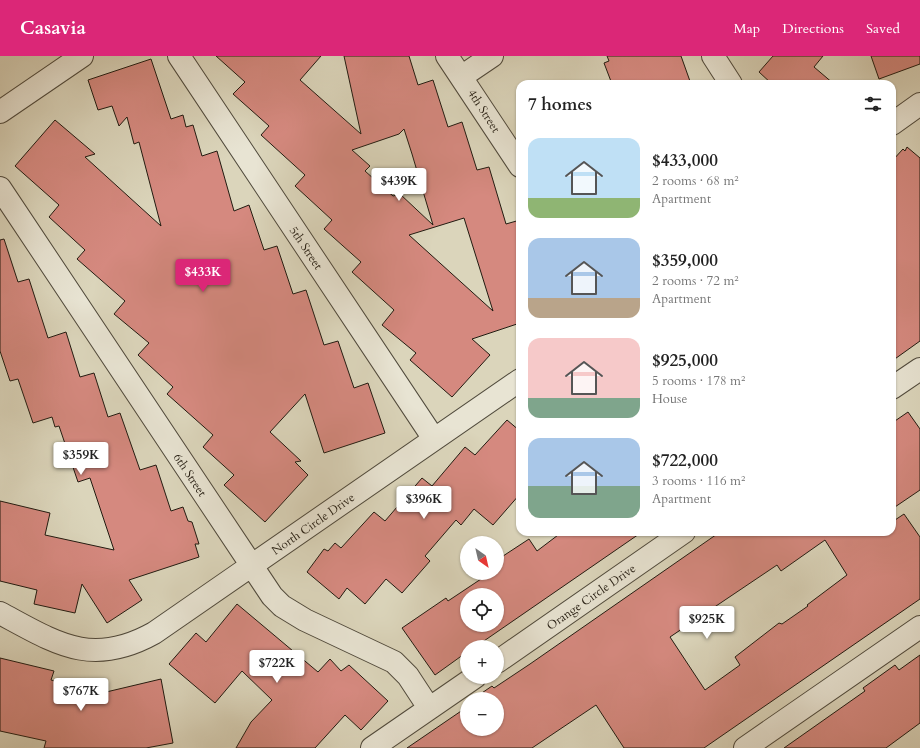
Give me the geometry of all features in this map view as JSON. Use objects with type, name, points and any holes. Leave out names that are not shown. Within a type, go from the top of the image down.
[{"type":"lane","points":[[0,112],[82,56]]},
{"type":"lane","name":"5th Street","points":[[179,56],[434,440]]},
{"type":"lane","name":"4th Street","points":[[447,56],[516,160]]},
{"type":"lane","points":[[461,77],[492,56]]},
{"type":"lane","points":[[713,56],[728,80]]},
{"type":"lane","points":[[896,121],[920,104]]},
{"type":"lane","name":"6th Street","points":[[0,188],[251,567],[272,596],[294,614],[394,662],[408,676],[429,708]]},
{"type":"lane","points":[[896,385],[920,369]]},
{"type":"lane","name":"North Circle Drive","points":[[0,613],[59,643],[78,649],[98,651],[117,649],[137,642],[154,633],[251,567],[516,383]]},
{"type":"lane","name":"Orange Circle Drive","points":[[504,657],[678,536]]},
{"type":"lane","points":[[745,748],[920,627]]},
{"type":"lane","points":[[372,748],[465,684]]},
{"type":"building","points":[[216,56],[321,56],[300,80],[361,134],[344,56],[409,56],[418,85],[433,80],[448,127],[462,122],[477,170],[489,167],[506,224],[516,221],[516,324],[472,339],[490,355],[452,397],[410,360],[416,353],[382,325],[394,310],[352,272],[361,262],[324,229],[332,220],[295,186],[305,175],[261,135],[269,126],[233,94],[245,82]],"holes":[[[404,129],[433,225],[400,194],[393,196],[365,171],[370,166],[352,150],[399,134]],[[464,218],[493,311],[409,235]]]},
{"type":"building","points":[[607,56],[681,56],[690,80],[610,80],[604,63],[609,61]]},
{"type":"building","points":[[773,56],[823,56],[814,67],[829,80],[768,80],[759,72]]},
{"type":"building","points":[[871,56],[920,56],[920,64],[879,79]]},
{"type":"building","points":[[151,59],[171,119],[183,115],[186,127],[193,125],[202,156],[217,151],[234,211],[249,205],[264,250],[277,246],[293,294],[306,290],[324,345],[338,341],[354,388],[368,383],[385,433],[324,453],[305,394],[270,432],[301,461],[295,462],[308,475],[265,522],[224,485],[234,475],[203,447],[213,435],[167,394],[173,387],[138,355],[149,343],[114,314],[125,301],[77,259],[85,250],[49,217],[59,205],[15,166],[55,120],[95,154],[85,157],[161,226],[139,142],[134,144],[127,117],[119,126],[112,106],[98,110],[88,80]]},
{"type":"building","points":[[907,147],[920,158],[920,341],[896,358],[896,157],[903,149],[905,151]]},
{"type":"building","points":[[4,239],[18,282],[29,279],[48,338],[66,332],[80,377],[94,373],[108,417],[120,413],[140,470],[156,465],[171,511],[183,507],[188,521],[192,522],[199,544],[195,544],[199,557],[129,580],[142,600],[107,623],[82,584],[75,613],[34,604],[37,590],[0,581],[0,501],[50,513],[45,535],[114,550],[90,478],[78,482],[59,426],[55,427],[52,417],[33,423],[18,379],[10,381],[0,351],[0,240]]},
{"type":"building","points":[[908,412],[920,429],[920,490],[896,506],[896,420]]},
{"type":"building","points":[[507,420],[516,428],[516,499],[493,525],[474,509],[461,525],[456,520],[425,556],[430,561],[402,593],[386,579],[365,604],[347,588],[339,599],[307,572],[324,549],[328,551],[335,543],[341,548],[374,512],[385,521],[422,478],[432,486],[465,447],[475,455]]},
{"type":"building","points":[[904,514],[920,537],[920,599],[704,748],[624,748],[596,705],[532,748],[407,748],[460,712],[460,736],[504,736],[504,692],[483,692],[492,686],[494,688],[500,684],[504,684],[504,681],[714,536],[896,536],[896,519]],"holes":[[[825,540],[847,575],[807,605],[808,606],[782,624],[779,623],[735,657],[740,665],[705,690],[670,637],[777,565],[781,571]]]},
{"type":"building","points":[[557,536],[636,536],[504,627],[504,588],[468,588],[480,580],[504,580],[504,555],[529,539],[537,551]]},
{"type":"building","points":[[460,593],[460,632],[497,632],[485,640],[460,640],[460,657],[435,675],[402,628],[446,598],[448,601]]},
{"type":"building","points":[[237,604],[318,672],[330,659],[341,671],[349,665],[388,701],[361,730],[345,715],[315,748],[236,748],[251,722],[272,700],[242,671],[215,703],[169,664],[196,633],[206,642]]},
{"type":"building","points":[[920,655],[920,723],[886,748],[784,748],[865,691],[863,688],[895,665],[899,670]]},
{"type":"building","points":[[0,658],[54,671],[51,680],[102,693],[161,679],[173,743],[146,748],[44,748],[46,741],[0,731]]}]
